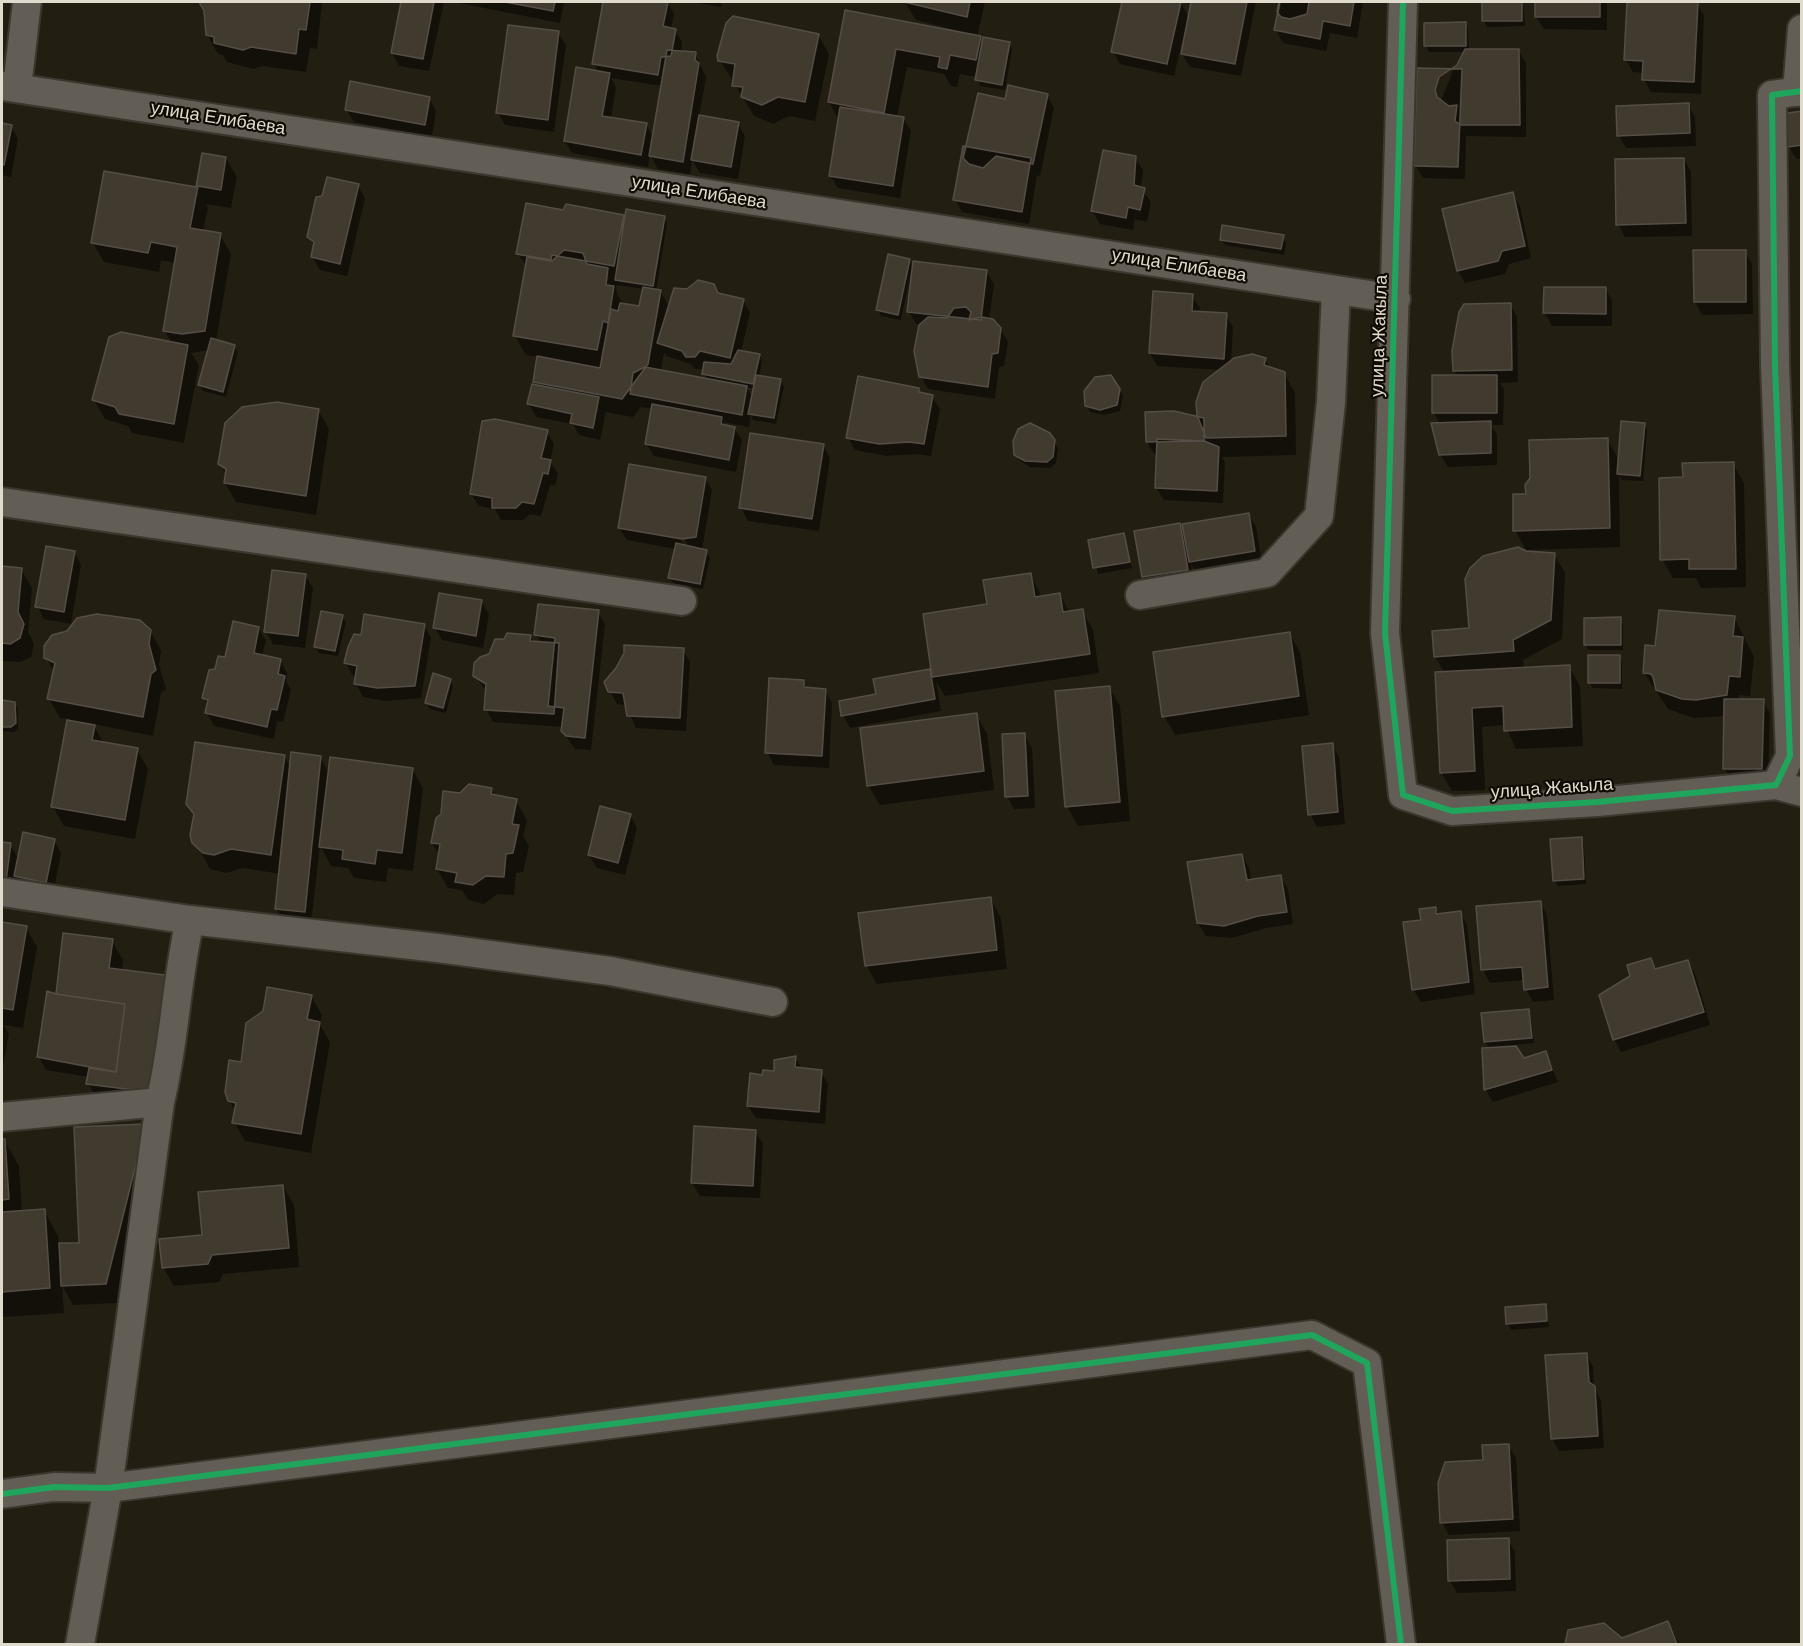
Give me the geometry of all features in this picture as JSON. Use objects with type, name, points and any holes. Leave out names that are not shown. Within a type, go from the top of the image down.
[{"type":"street","points":[[9,87],[27,2]]},
{"type":"street","name":"улица Жакыла","points":[[1403,2],[1385,633],[1403,795],[1452,811],[1789,789],[1790,756],[1775,364],[1772,95],[1799,91]]},
{"type":"street","points":[[1799,91],[1802,29]]},
{"type":"street","name":"улица Елибаева","points":[[9,87],[1396,299]]},
{"type":"street","points":[[1140,595],[1267,573],[1319,516],[1331,402],[1336,290]]},
{"type":"street","points":[[2,502],[682,602]]},
{"type":"street","points":[[2,892],[190,920],[599,970],[773,1002]]},
{"type":"street","points":[[80,1644],[108,1488],[160,1102],[170,1064],[183,951],[190,920]]},
{"type":"street","points":[[2,1117],[160,1102]]},
{"type":"street","points":[[2,1494],[54,1487],[108,1488],[1312,1335],[1367,1363],[1401,1644]]},
{"type":"building","points":[[199,2],[310,2],[306,30],[299,29],[296,54],[251,47],[243,50],[214,43],[214,37],[206,35],[204,11]]},
{"type":"building","points":[[401,2],[434,2],[423,59],[391,53]]},
{"type":"building","points":[[505,2],[555,2],[553,11]]},
{"type":"building","points":[[603,2],[668,2],[663,26],[676,29],[671,56],[661,57],[658,75],[592,64]]},
{"type":"building","points":[[904,2],[970,2],[967,17]]},
{"type":"building","points":[[1122,2],[1181,2],[1167,64],[1111,52]]},
{"type":"building","points":[[1191,2],[1247,2],[1235,64],[1181,54]]},
{"type":"building","points":[[1279,2],[1309,2],[1307,14],[1290,19],[1281,17],[1277,12]]},
{"type":"building","points":[[1280,2],[1354,2],[1350,26],[1323,21],[1320,39],[1274,30]]},
{"type":"building","points":[[1482,2],[1522,2],[1522,21],[1482,21]]},
{"type":"building","points":[[1535,2],[1600,2],[1600,17],[1535,17]]},
{"type":"building","points":[[1627,2],[1698,2],[1694,82],[1642,80],[1643,61],[1624,60]]},
{"type":"building","points":[[845,10],[981,36],[976,60],[950,55],[947,69],[938,67],[940,57],[896,49],[884,113],[828,102]]},
{"type":"building","points":[[733,16],[819,34],[805,102],[778,97],[762,105],[741,97],[743,87],[732,86],[735,64],[718,61],[717,56],[726,23]]},
{"type":"building","points":[[1466,22],[1466,46],[1424,46],[1424,23]]},
{"type":"building","points":[[508,25],[559,31],[548,120],[496,113]]},
{"type":"building","points":[[983,37],[1010,42],[1002,85],[975,80]]},
{"type":"building","points":[[1465,49],[1519,49],[1520,125],[1461,125],[1455,121],[1457,105],[1449,106],[1437,97],[1435,90],[1439,77],[1457,65]]},
{"type":"building","points":[[667,50],[696,52],[695,60],[699,63],[683,162],[649,156]]},
{"type":"building","points":[[576,67],[610,73],[602,116],[647,123],[641,155],[564,141]]},
{"type":"building","points":[[1417,68],[1462,69],[1458,167],[1414,166]]},
{"type":"building","points":[[350,81],[430,97],[425,125],[345,110]]},
{"type":"building","points":[[1008,85],[1048,94],[1033,164],[996,156],[983,168],[969,164],[963,158],[978,93],[1005,99]]},
{"type":"building","points":[[1689,103],[1690,133],[1617,136],[1616,106]]},
{"type":"building","points":[[840,107],[904,117],[893,186],[829,176]]},
{"type":"building","points":[[1802,111],[1802,145],[1788,147],[1781,114]]},
{"type":"building","points":[[699,115],[739,122],[731,167],[691,160]]},
{"type":"building","points":[[2,123],[12,125],[4,165],[2,164]]},
{"type":"building","points":[[963,146],[1031,158],[1022,212],[953,200]]},
{"type":"building","points":[[1103,150],[1136,156],[1134,185],[1145,188],[1140,210],[1128,207],[1126,218],[1091,211]]},
{"type":"building","points":[[202,153],[226,157],[221,190],[198,186],[190,228],[221,233],[205,331],[182,334],[163,331],[177,247],[151,242],[148,253],[91,243],[104,171],[196,187]]},
{"type":"building","points":[[1684,158],[1686,223],[1616,225],[1615,159]]},
{"type":"building","points":[[327,177],[359,184],[340,264],[311,257],[314,242],[307,237],[316,197],[322,196]]},
{"type":"building","points":[[1513,192],[1525,246],[1502,251],[1498,261],[1457,271],[1442,209]]},
{"type":"building","points":[[526,203],[563,210],[566,204],[624,215],[614,266],[552,255],[551,260],[516,254]]},
{"type":"building","points":[[626,209],[665,216],[653,286],[615,280]]},
{"type":"building","points":[[1222,225],[1284,235],[1281,249],[1220,240]]},
{"type":"building","points":[[564,250],[583,253],[587,264],[608,268],[606,285],[614,286],[608,323],[603,321],[597,350],[513,336],[527,257],[552,261]]},
{"type":"building","points":[[1693,250],[1746,250],[1746,302],[1694,302]]},
{"type":"building","points":[[888,254],[910,259],[898,315],[876,310]]},
{"type":"building","points":[[913,261],[987,270],[981,320],[907,312]]},
{"type":"building","points":[[698,280],[714,284],[718,293],[744,299],[730,358],[700,351],[695,357],[686,357],[682,351],[657,343],[674,288],[687,289]]},
{"type":"building","points":[[643,287],[661,290],[648,364],[622,399],[533,382],[537,356],[600,368],[611,309],[618,311],[620,303],[639,306]]},
{"type":"building","points":[[1544,287],[1606,287],[1606,314],[1543,313]]},
{"type":"building","points":[[1153,291],[1193,294],[1192,311],[1227,313],[1224,359],[1149,353]]},
{"type":"building","points":[[1511,303],[1512,370],[1453,371],[1452,351],[1459,312],[1464,304]]},
{"type":"building","points":[[966,307],[971,312],[969,320],[982,317],[993,319],[1001,328],[998,353],[992,354],[988,387],[919,377],[914,351],[919,325],[928,317],[947,318],[954,308]]},
{"type":"building","points":[[121,332],[188,345],[174,424],[119,414],[115,407],[92,400],[109,337]]},
{"type":"building","points":[[211,338],[235,345],[223,392],[198,385]]},
{"type":"building","points":[[738,350],[760,354],[753,384],[702,374],[704,362],[731,364]]},
{"type":"building","points":[[1252,354],[1266,358],[1264,365],[1285,372],[1286,436],[1206,438],[1197,415],[1196,402],[1203,382],[1234,358]]},
{"type":"building","points":[[645,367],[747,386],[742,415],[630,394],[633,373]]},
{"type":"building","points":[[756,375],[781,379],[774,418],[748,414]]},
{"type":"building","points":[[1111,375],[1120,389],[1117,405],[1100,410],[1085,406],[1084,391],[1095,377]]},
{"type":"building","points":[[1432,375],[1497,375],[1497,413],[1432,413]]},
{"type":"building","points":[[858,376],[919,388],[919,392],[933,395],[924,444],[909,442],[879,444],[846,438]]},
{"type":"building","points":[[532,384],[599,397],[593,428],[570,423],[572,414],[527,404]]},
{"type":"building","points":[[277,402],[319,409],[306,496],[224,483],[226,469],[218,464],[225,423],[242,407]]},
{"type":"building","points":[[652,404],[722,417],[721,424],[735,427],[729,460],[645,444]]},
{"type":"building","points":[[1174,411],[1204,418],[1204,441],[1146,442],[1145,412]]},
{"type":"building","points":[[495,419],[548,430],[541,458],[551,460],[548,474],[543,473],[534,504],[522,502],[516,508],[492,508],[492,498],[470,494],[482,421]]},
{"type":"building","points":[[1491,421],[1491,453],[1439,455],[1431,423]]},
{"type":"building","points":[[1621,421],[1645,423],[1640,476],[1617,474]]},
{"type":"building","points":[[1030,423],[1050,433],[1055,440],[1053,457],[1047,462],[1025,461],[1014,455],[1013,441],[1018,429]]},
{"type":"building","points":[[750,433],[824,444],[812,519],[739,508]]},
{"type":"building","points":[[1608,438],[1610,528],[1513,531],[1513,494],[1526,494],[1525,485],[1530,478],[1529,440]]},
{"type":"building","points":[[1157,439],[1204,441],[1219,447],[1217,491],[1155,488]]},
{"type":"building","points":[[1734,462],[1736,569],[1689,569],[1689,559],[1660,560],[1659,478],[1683,477],[1682,463]]},
{"type":"building","points":[[629,464],[706,477],[696,537],[682,539],[618,528]]},
{"type":"building","points":[[1249,513],[1255,551],[1189,562],[1182,524]]},
{"type":"building","points":[[1180,523],[1188,570],[1142,577],[1134,531]]},
{"type":"building","points":[[1124,533],[1130,562],[1093,568],[1088,540]]},
{"type":"building","points":[[676,543],[707,550],[700,584],[668,578]]},
{"type":"building","points":[[46,546],[75,551],[64,612],[35,607]]},
{"type":"building","points":[[1518,547],[1526,551],[1555,553],[1551,620],[1513,640],[1514,651],[1434,657],[1432,631],[1469,628],[1465,579],[1470,568],[1483,556]]},
{"type":"building","points":[[2,566],[22,568],[18,612],[24,624],[20,638],[10,644],[2,643]]},
{"type":"building","points":[[272,570],[306,574],[298,636],[264,632]]},
{"type":"building","points":[[1031,573],[1035,597],[1060,593],[1063,612],[1083,609],[1090,654],[932,677],[923,614],[987,604],[983,580]]},
{"type":"building","points":[[439,593],[482,600],[476,636],[433,628]]},
{"type":"building","points":[[538,604],[599,610],[585,738],[566,736],[561,731],[564,708],[548,706],[555,638],[534,635]]},
{"type":"building","points":[[1659,610],[1735,616],[1733,636],[1743,637],[1740,677],[1729,676],[1727,695],[1696,700],[1682,699],[1656,690],[1651,674],[1643,673],[1645,645],[1655,646]]},
{"type":"building","points":[[321,611],[343,615],[335,651],[314,647]]},
{"type":"building","points":[[97,614],[140,620],[151,630],[149,644],[156,670],[151,674],[143,717],[47,699],[55,663],[44,658],[44,646],[52,635],[67,631],[77,618]]},
{"type":"building","points":[[364,614],[425,624],[415,686],[377,688],[354,684],[357,666],[344,663],[354,634],[361,635]]},
{"type":"building","points":[[1621,617],[1621,645],[1584,645],[1584,618]]},
{"type":"building","points":[[233,621],[259,627],[254,653],[281,659],[278,674],[285,676],[277,710],[271,709],[267,727],[205,713],[208,700],[202,698],[209,670],[215,669],[218,656],[225,657]]},
{"type":"building","points":[[1290,632],[1299,696],[1162,717],[1153,652]]},
{"type":"building","points":[[507,633],[531,635],[530,641],[559,643],[554,714],[484,710],[486,684],[473,676],[474,663],[480,657],[489,654],[495,639],[504,639]]},
{"type":"building","points":[[624,645],[684,648],[680,718],[627,716],[623,693],[608,692],[604,682],[616,668],[624,653]]},
{"type":"building","points":[[1588,655],[1620,655],[1620,683],[1588,683]]},
{"type":"building","points":[[1570,665],[1572,727],[1504,731],[1503,706],[1472,708],[1475,771],[1440,773],[1435,672]]},
{"type":"building","points":[[930,669],[935,699],[841,716],[839,701],[876,694],[873,679]]},
{"type":"building","points":[[433,673],[451,679],[443,708],[425,703]]},
{"type":"building","points":[[769,678],[804,680],[804,687],[826,689],[822,756],[765,753]]},
{"type":"building","points":[[1110,686],[1120,802],[1065,807],[1055,691]]},
{"type":"building","points":[[1724,699],[1764,699],[1762,769],[1723,769]]},
{"type":"building","points":[[2,700],[15,702],[16,723],[11,727],[2,727]]},
{"type":"building","points":[[977,713],[984,771],[867,786],[860,728]]},
{"type":"building","points":[[67,720],[95,725],[92,740],[138,748],[125,820],[51,807]]},
{"type":"building","points":[[1025,733],[1028,796],[1005,797],[1002,734]]},
{"type":"building","points":[[195,742],[285,755],[271,855],[231,849],[214,855],[203,853],[192,843],[190,835],[194,814],[186,804]]},
{"type":"building","points":[[1333,743],[1338,812],[1308,815],[1302,746]]},
{"type":"building","points":[[291,752],[321,756],[305,912],[275,909]]},
{"type":"building","points":[[330,757],[413,768],[402,853],[377,850],[375,864],[342,859],[343,850],[319,847]]},
{"type":"building","points":[[469,784],[492,788],[491,794],[517,799],[512,824],[519,825],[513,853],[506,854],[504,877],[486,876],[473,885],[455,882],[457,873],[436,869],[440,844],[431,843],[436,818],[441,814],[443,791],[460,793]]},
{"type":"building","points":[[600,806],[631,814],[618,863],[588,855]]},
{"type":"building","points":[[23,832],[55,839],[46,883],[14,876]]},
{"type":"building","points":[[1582,837],[1584,879],[1553,881],[1550,839]]},
{"type":"building","points":[[2,842],[11,843],[6,881],[2,880]]},
{"type":"building","points":[[1242,854],[1247,880],[1281,875],[1287,912],[1258,916],[1224,926],[1197,923],[1187,862]]},
{"type":"building","points":[[991,897],[997,950],[865,966],[858,913]]},
{"type":"building","points":[[1541,901],[1548,987],[1524,990],[1522,967],[1481,970],[1476,906]]},
{"type":"building","points":[[1436,907],[1436,914],[1461,911],[1469,982],[1412,990],[1403,922],[1421,920],[1419,909]]},
{"type":"building","points":[[2,922],[27,926],[13,1010],[2,1008]]},
{"type":"building","points":[[63,933],[113,939],[109,968],[165,975],[150,1092],[86,1084],[89,1068],[116,1072],[125,1004],[56,994]]},
{"type":"building","points":[[1651,958],[1655,969],[1688,960],[1704,1012],[1613,1040],[1599,995],[1630,976],[1627,965]]},
{"type":"building","points":[[267,987],[312,995],[307,1019],[320,1022],[301,1134],[232,1123],[236,1103],[228,1101],[225,1092],[229,1060],[241,1062],[246,1023],[263,1011]]},
{"type":"building","points":[[47,991],[125,1004],[116,1072],[37,1057]]},
{"type":"building","points":[[1529,1009],[1532,1038],[1484,1042],[1481,1013]]},
{"type":"building","points":[[1516,1046],[1524,1058],[1546,1051],[1552,1070],[1484,1090],[1482,1048]]},
{"type":"building","points":[[796,1056],[795,1067],[822,1070],[819,1112],[747,1106],[750,1073],[762,1075],[763,1070],[774,1071],[774,1060]]},
{"type":"building","points":[[146,1124],[106,1284],[61,1286],[59,1243],[79,1243],[74,1127]]},
{"type":"building","points":[[694,1126],[756,1130],[753,1186],[691,1183]]},
{"type":"building","points":[[2,1139],[5,1139],[9,1199],[2,1200]]},
{"type":"building","points":[[283,1185],[289,1248],[212,1255],[208,1264],[162,1268],[159,1239],[202,1235],[198,1192]]},
{"type":"building","points":[[45,1209],[50,1288],[2,1292],[2,1212]]},
{"type":"building","points":[[1546,1304],[1547,1321],[1506,1324],[1505,1307]]},
{"type":"building","points":[[1587,1353],[1589,1382],[1595,1386],[1598,1436],[1551,1439],[1545,1355]]},
{"type":"building","points":[[1509,1444],[1513,1519],[1440,1523],[1438,1483],[1445,1462],[1483,1460],[1482,1445]]},
{"type":"building","points":[[1509,1538],[1510,1579],[1448,1581],[1447,1540]]},
{"type":"building","points":[[1668,1621],[1677,1644],[1565,1644],[1568,1630],[1604,1623],[1622,1638]]},
{"type":"cycle path","points":[[1403,2],[1385,633],[1403,795],[1452,811],[1597,802],[1776,785],[1790,756],[1775,365],[1772,95],[1802,91]]},
{"type":"cycle path","points":[[2,1494],[54,1487],[108,1488],[1312,1335],[1367,1363],[1401,1644]]}]
